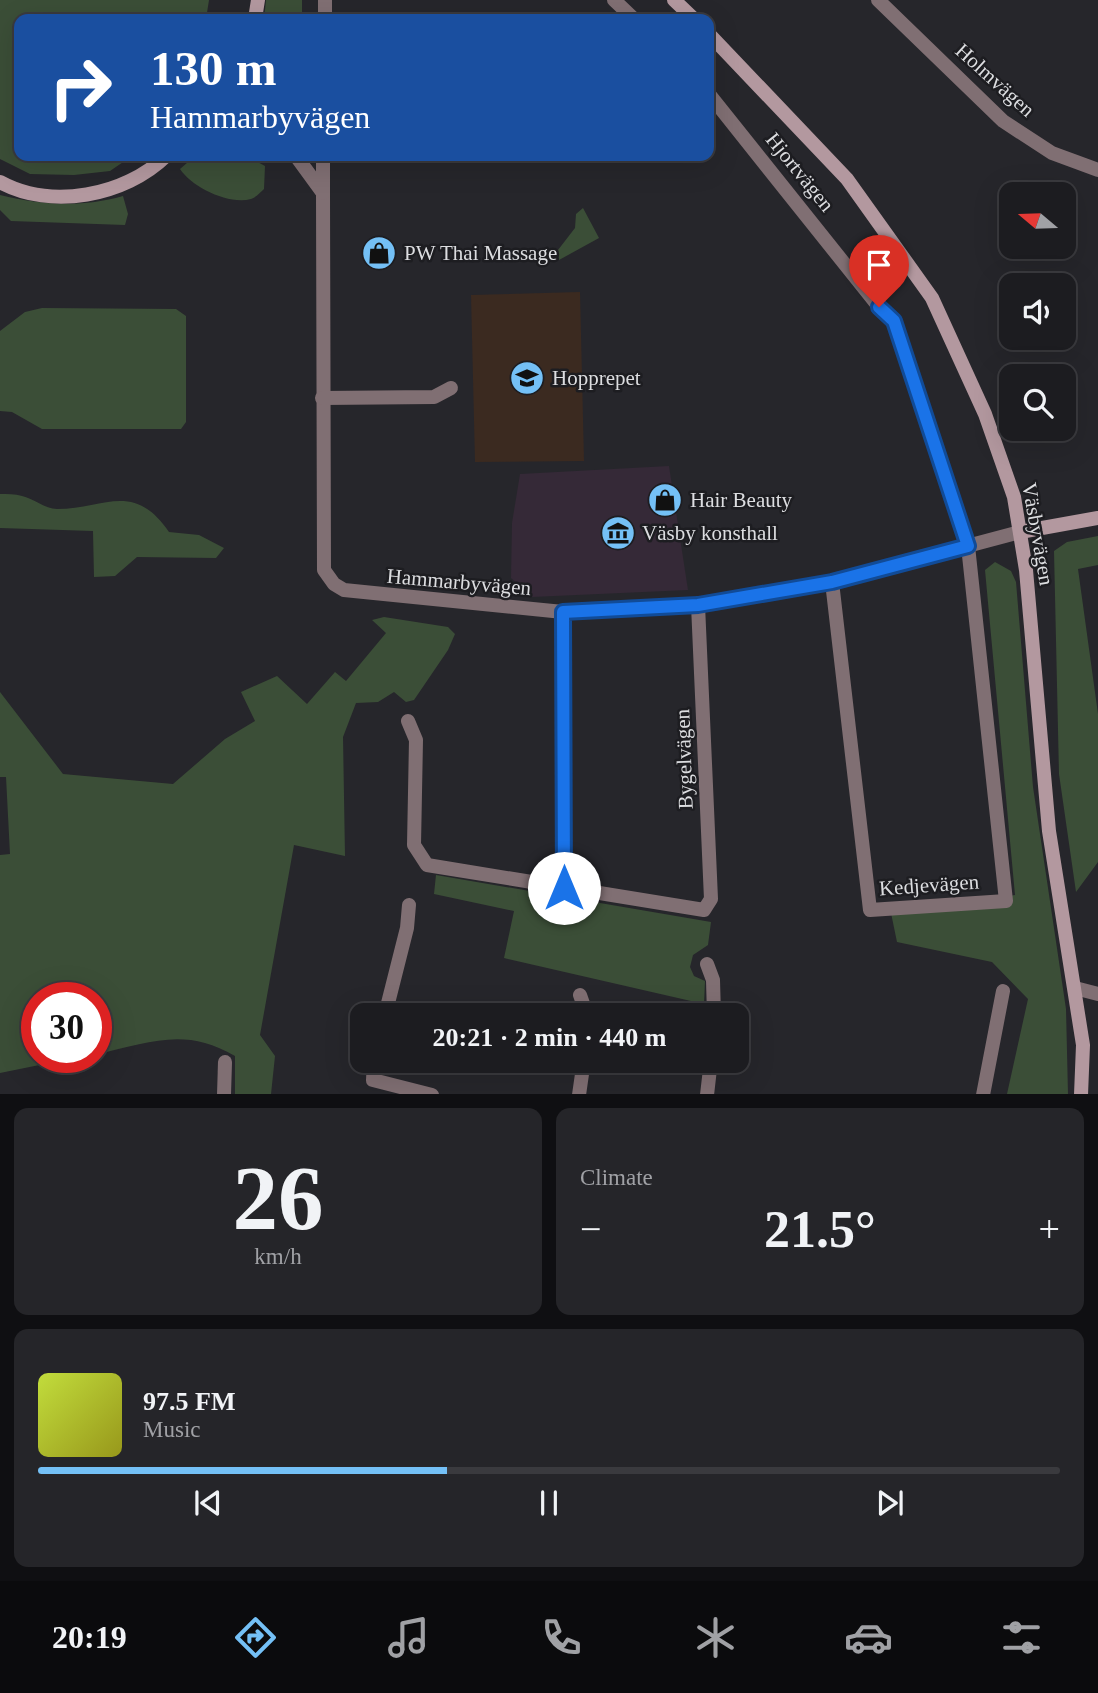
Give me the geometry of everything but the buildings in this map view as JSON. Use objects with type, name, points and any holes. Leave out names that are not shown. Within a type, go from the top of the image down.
[{"type":"street","points":[[614,0],[629,14]]},
{"type":"street","points":[[674,0],[689,14]]},
{"type":"street","name":"Holmvägen","points":[[878,0],[1003,121],[1052,153],[1098,170]]},
{"type":"street","name":"Väsbyvägen","points":[[714,39],[847,178],[932,298],[985,414],[1014,497],[1020,532],[1049,831],[1083,1045],[1081,1094]]},
{"type":"street","name":"Hjortvägen","points":[[714,100],[879,307],[894,321],[968,546]]},
{"type":"street","points":[[0,181],[38,194],[76,197],[124,186],[159,161]]},
{"type":"street","points":[[300,161],[323,194]]},
{"type":"street","name":"Hammarbyvägen","points":[[323,161],[321,398],[324,569],[334,584],[362,594],[563,612],[698,605],[832,582],[1020,532],[1098,518]]},
{"type":"street","points":[[321,398],[434,397],[451,388]]},
{"type":"street","name":"Kedjevägen","points":[[832,582],[870,910],[1006,901],[968,546]]},
{"type":"street","name":"Bygelvägen","points":[[564,888],[704,910],[710,899],[698,605]]},
{"type":"street","points":[[408,720],[416,740],[414,845],[427,865],[564,888],[563,612]]},
{"type":"street","points":[[388,1003],[407,928],[409,905]]},
{"type":"street","points":[[707,964],[713,980],[714,1003]]},
{"type":"street","points":[[1076,988],[1098,994]]},
{"type":"street","points":[[983,1094],[1003,991]]},
{"type":"street","points":[[580,995],[583,1003]]},
{"type":"street","points":[[224,1094],[225,1062]]},
{"type":"street","points":[[365,1094],[373,1080],[373,1073]]},
{"type":"street","points":[[579,1094],[582,1073]]},
{"type":"street","points":[[707,1094],[709,1073]]},
{"type":"street","points":[[373,1080],[432,1094]]},
{"type":"shaded area","name":"Hopprepet","points":[[580,292],[584,461],[475,462],[471,295]]},
{"type":"shaded area","points":[[669,466],[688,590],[532,597],[511,578],[512,523],[520,474]]},
{"type":"green space","points":[[0,0],[209,0],[207,14],[14,14],[14,161],[125,161],[110,171],[74,175],[30,174],[0,159]]},
{"type":"green space","points":[[266,0],[302,0],[302,14],[265,14]]},
{"type":"green space","points":[[189,161],[256,161],[265,166],[264,189],[253,198],[242,200],[222,197],[193,182],[180,169]]},
{"type":"green space","points":[[0,195],[62,204],[123,196],[128,214],[125,225],[11,221],[0,210]]},
{"type":"green space","points":[[583,208],[599,238],[559,260],[558,250],[575,228],[576,214]]},
{"type":"green space","points":[[42,308],[176,309],[186,316],[186,422],[181,429],[42,429],[12,412],[0,411],[0,331],[25,312]]},
{"type":"green space","points":[[0,494],[22,496],[57,509],[118,501],[130,502],[143,506],[156,516],[169,532],[199,535],[224,548],[216,558],[137,557],[115,576],[94,577],[93,531],[0,528]]},
{"type":"green space","points":[[1098,536],[1098,565],[1078,569],[1098,714],[1098,862],[1076,892],[1059,774],[1054,551],[1067,542]]},
{"type":"green space","points":[[995,562],[1011,571],[1016,582],[1033,787],[1066,1009],[1068,1094],[1007,1094],[1028,999],[992,962],[897,942],[891,913],[1015,895],[985,570]]},
{"type":"green space","points":[[384,617],[448,627],[455,634],[448,650],[414,700],[406,702],[394,692],[378,702],[356,703],[343,737],[345,856],[294,845],[260,1035],[275,1056],[271,1094],[235,1094],[235,1056],[199,1041],[167,1040],[112,1050],[112,982],[21,982],[21,1069],[0,1073],[0,855],[10,854],[6,777],[0,777],[0,692],[63,774],[173,784],[225,739],[255,721],[241,692],[277,676],[307,704],[335,672],[346,681],[386,633],[372,620]]},
{"type":"green space","points":[[436,875],[711,922],[708,945],[693,955],[690,967],[694,976],[705,981],[704,1003],[504,958],[514,911],[434,894]]},
{"type":"place","name":"PW Thai Massage","points":[[379,253]]},
{"type":"place","name":"Hopprepet","points":[[527,378]]},
{"type":"place","name":"Hair Beauty","points":[[665,500]]},
{"type":"place","name":"Väsby konsthall","points":[[618,533]]},
{"type":"route","points":[[564,888],[563,612],[698,605],[832,582],[968,546],[962,520],[894,321],[879,307]]}]
